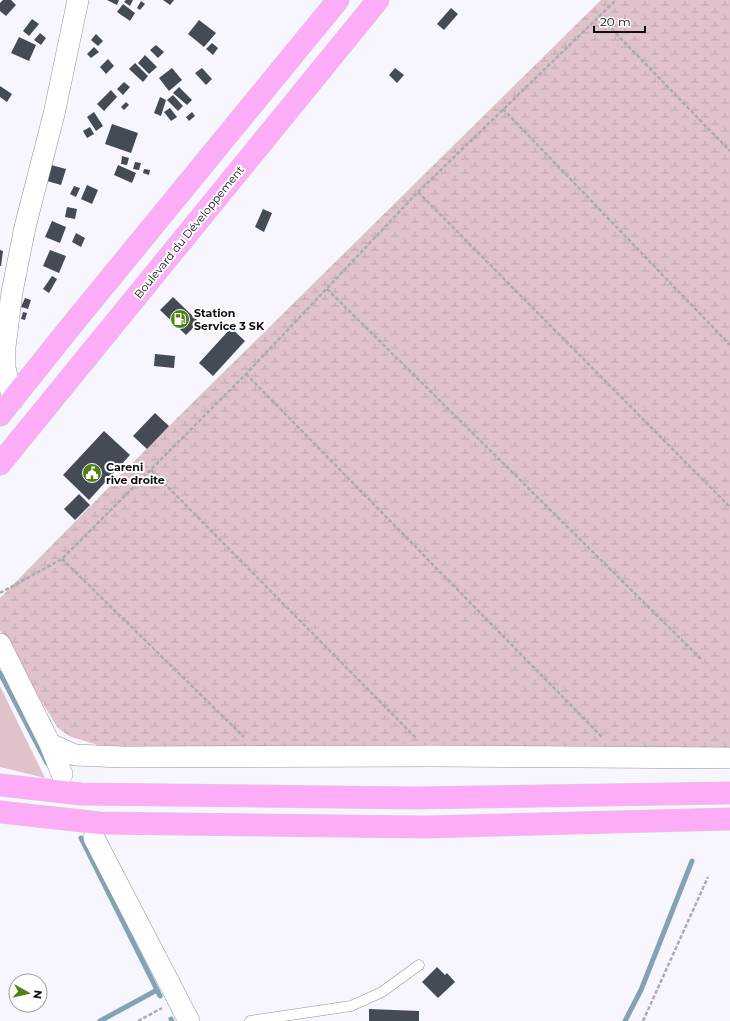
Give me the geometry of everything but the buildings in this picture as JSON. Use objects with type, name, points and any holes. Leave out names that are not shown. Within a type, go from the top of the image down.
[{"type":"highway","points":[[6,408],[144,236],[338,0]]},
{"type":"highway","name":"Boulevard du Développement","points":[[0,464],[378,0]]},
{"type":"highway","points":[[144,236],[168,258]]},
{"type":"highway","points":[[82,313],[106,333]]},
{"type":"highway","points":[[0,785],[81,794],[112,795],[415,798],[730,793]]},
{"type":"highway","points":[[0,812],[100,823],[426,827],[730,819]]},
{"type":"street","points":[[6,408],[5,347],[12,292],[25,227],[54,114],[78,0]]},
{"type":"street","points":[[0,644],[50,744],[62,774]]},
{"type":"street","points":[[50,744],[75,755],[122,757],[621,756],[730,758]]},
{"type":"street","points":[[94,838],[177,1001],[189,1021]]},
{"type":"lane","points":[[250,1021],[351,1006],[382,992],[419,965]]},
{"type":"path","points":[[0,593],[62,559],[246,374],[418,192],[616,0]]},
{"type":"path","points":[[600,16],[730,151]]},
{"type":"path","points":[[503,109],[730,345]]},
{"type":"path","points":[[418,192],[730,507]]},
{"type":"path","points":[[327,289],[701,659]]},
{"type":"path","points":[[246,374],[621,756]]},
{"type":"path","points":[[151,470],[434,756]]},
{"type":"path","points":[[62,559],[264,757]]},
{"type":"path","points":[[643,1021],[708,877]]},
{"type":"path","points":[[138,1021],[177,1001]]},
{"type":"green space","points":[[601,0],[730,0],[730,749],[697,747],[104,747],[69,736],[58,728],[0,630],[0,598],[169,426]]},
{"type":"green space","points":[[0,686],[45,778],[0,767]]},
{"type":"waterway","points":[[0,673],[47,763]]},
{"type":"waterway","points":[[81,838],[160,996]]},
{"type":"waterway","points":[[625,1021],[641,990],[692,861]]},
{"type":"waterway","points":[[100,1021],[157,990]]},
{"type":"place","name":"Station Service 3 SK","points":[[180,319]]},
{"type":"place","name":"Careni rive droite","points":[[92,473]]}]
